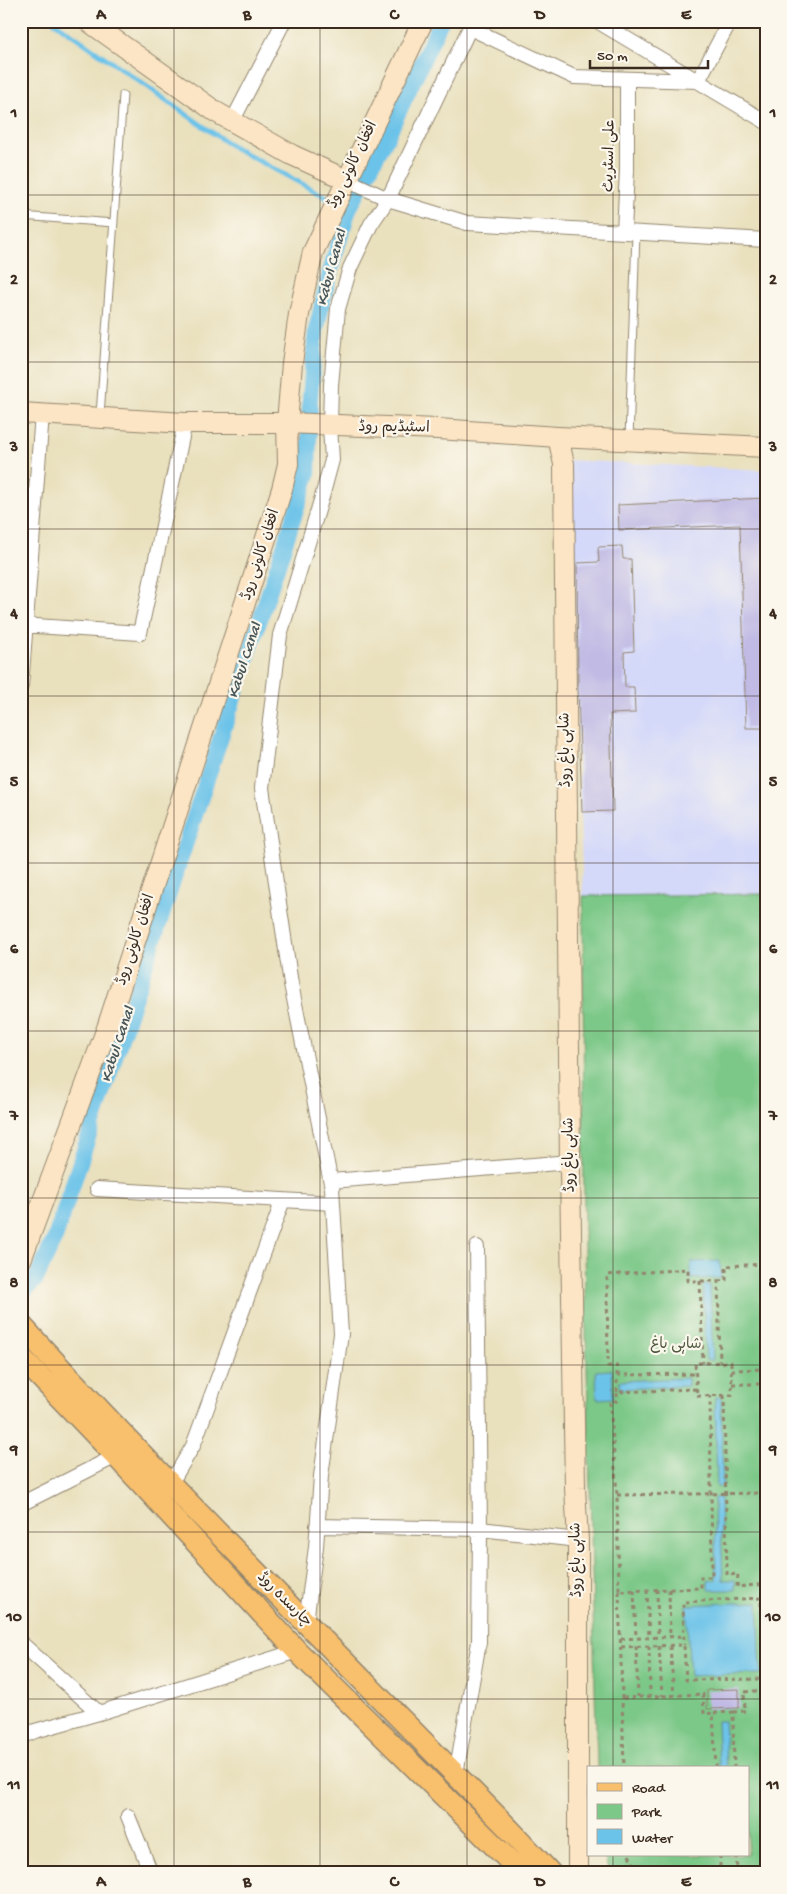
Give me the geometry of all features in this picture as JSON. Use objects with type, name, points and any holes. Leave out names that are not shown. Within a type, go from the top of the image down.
[{"type":"main road","points":[[88,21],[232,122],[292,155],[349,182]]},
{"type":"main road","name":"افغان کالونی روڈ","points":[[21,1260],[107,1028],[276,510],[288,464],[292,363],[299,314],[312,252],[332,209],[349,182],[423,21]]},
{"type":"main road","name":"اسٹیڈیم روڈ","points":[[21,413],[185,423],[291,424],[438,429],[766,447]]},
{"type":"main road","name":"شاہی باغ روڈ","points":[[558,437],[564,464],[570,1162],[575,1488],[578,1540],[578,1873]]},
{"type":"main road","name":"چارسدہ روڈ","points":[[21,1325],[171,1483],[456,1774],[550,1873]]},
{"type":"main road","name":"چارسدہ روڈ","points":[[21,1358],[116,1456],[297,1651],[522,1873]]},
{"type":"street","points":[[232,122],[284,21]]},
{"type":"street","points":[[598,21],[766,122]]},
{"type":"street","points":[[698,81],[730,21]]},
{"type":"street","points":[[306,1622],[321,1476],[341,1334],[331,1181],[291,984],[262,788],[280,635],[332,460],[330,426],[331,384],[338,309],[350,268],[383,198],[471,25],[574,77],[698,81]]},
{"type":"street","name":"علی اسٹریٹ","points":[[627,80],[627,170],[630,232]]},
{"type":"street","points":[[349,182],[383,198],[467,223],[766,240]]},
{"type":"street","points":[[21,686],[27,542],[42,414]]},
{"type":"street","points":[[24,625],[140,633],[185,423]]},
{"type":"street","points":[[331,1181],[570,1162]]},
{"type":"street","points":[[97,1189],[333,1203]]},
{"type":"street","points":[[171,1483],[193,1446],[284,1200]]},
{"type":"street","points":[[456,1774],[479,1642],[480,1529],[477,1247]]},
{"type":"street","points":[[21,1504],[116,1456]]},
{"type":"street","points":[[317,1526],[480,1529],[578,1540]]},
{"type":"street","points":[[21,1643],[100,1713]]},
{"type":"street","points":[[21,1737],[35,1731],[100,1713],[297,1651]]},
{"type":"street","points":[[128,1816],[151,1873]]},
{"type":"lane","points":[[99,418],[123,95]]},
{"type":"lane","points":[[21,216],[114,223]]},
{"type":"lane","points":[[629,440],[630,232]]},
{"type":"path","points":[[624,1766],[617,1495],[610,1401],[618,1401],[618,1375],[617,1366],[608,1366],[607,1275],[688,1269],[688,1281],[718,1281],[726,1280],[726,1266],[766,1264]]},
{"type":"path","points":[[700,1281],[703,1363]]},
{"type":"path","points":[[718,1281],[720,1362]]},
{"type":"path","points":[[720,1362],[731,1362],[732,1395],[697,1396],[695,1363],[720,1362]]},
{"type":"path","points":[[731,1370],[766,1369]]},
{"type":"path","points":[[618,1375],[696,1374]]},
{"type":"path","points":[[732,1384],[766,1384]]},
{"type":"path","points":[[618,1392],[696,1389]]},
{"type":"path","points":[[724,1395],[727,1575],[738,1574],[738,1586],[766,1584]]},
{"type":"path","points":[[619,1591],[701,1588],[701,1577],[712,1577],[710,1396]]},
{"type":"path","points":[[617,1495],[766,1493]]},
{"type":"path","points":[[657,1589],[658,1637]]},
{"type":"path","points":[[669,1589],[670,1637]]},
{"type":"path","points":[[634,1590],[636,1638]]},
{"type":"path","points":[[647,1590],[650,1638]]},
{"type":"path","points":[[761,1598],[763,1679],[686,1680],[684,1645],[683,1602],[761,1598]]},
{"type":"path","points":[[621,1639],[684,1636]]},
{"type":"path","points":[[621,1647],[684,1645]]},
{"type":"path","points":[[636,1646],[638,1697]]},
{"type":"path","points":[[649,1646],[650,1697]]},
{"type":"path","points":[[659,1646],[662,1696]]},
{"type":"path","points":[[670,1646],[674,1696]]},
{"type":"path","points":[[623,1698],[703,1694],[704,1714],[745,1711],[744,1692],[766,1690]]},
{"type":"path","points":[[732,1712],[734,1766]]},
{"type":"path","points":[[714,1713],[716,1766]]},
{"type":"path","points":[[630,1856],[634,1864],[642,1869],[666,1872],[720,1872],[766,1868]]},
{"type":"path","points":[[720,1856],[720,1872]]},
{"type":"path","points":[[736,1856],[737,1870]]},
{"type":"shaded area","points":[[568,460],[766,470],[766,894],[583,896]]},
{"type":"green space","name":"شاہی باغ","points":[[766,894],[766,1873],[609,1873],[604,1856],[750,1856],[750,1766],[597,1766],[584,1251],[583,896]]},
{"type":"water","points":[[720,1261],[721,1278],[691,1279],[691,1262]]},
{"type":"water","points":[[703,1285],[710,1285],[713,1360],[706,1360]]},
{"type":"water","points":[[612,1370],[613,1398],[597,1399],[596,1371]]},
{"type":"water","points":[[688,1378],[688,1386],[620,1389],[619,1381]]},
{"type":"water","points":[[715,1397],[721,1397],[723,1486],[717,1486]]},
{"type":"water","points":[[720,1497],[723,1580],[735,1580],[735,1590],[708,1590],[708,1581],[716,1580],[714,1498]]},
{"type":"water","points":[[758,1602],[761,1674],[690,1676],[686,1605]]},
{"type":"water","points":[[717,1721],[724,1721],[726,1766],[719,1766]]},
{"type":"building","points":[[765,498],[766,728],[746,728],[740,525],[619,530],[618,505]]},
{"type":"building","points":[[622,546],[623,559],[631,559],[634,651],[624,652],[625,687],[634,687],[635,713],[610,714],[613,811],[582,812],[578,688],[577,563],[599,562],[598,547]]},
{"type":"building","points":[[739,1689],[739,1708],[707,1709],[707,1690]]},
{"type":"waterway","points":[[53,21],[233,147],[332,200]]},
{"type":"waterway","name":"Kabul Canal","points":[[21,1295],[36,1279],[55,1238],[308,474],[310,398],[316,330],[332,264],[349,209],[387,137],[441,21]]},
{"type":"waterway","points":[[340,204],[349,209]]}]
